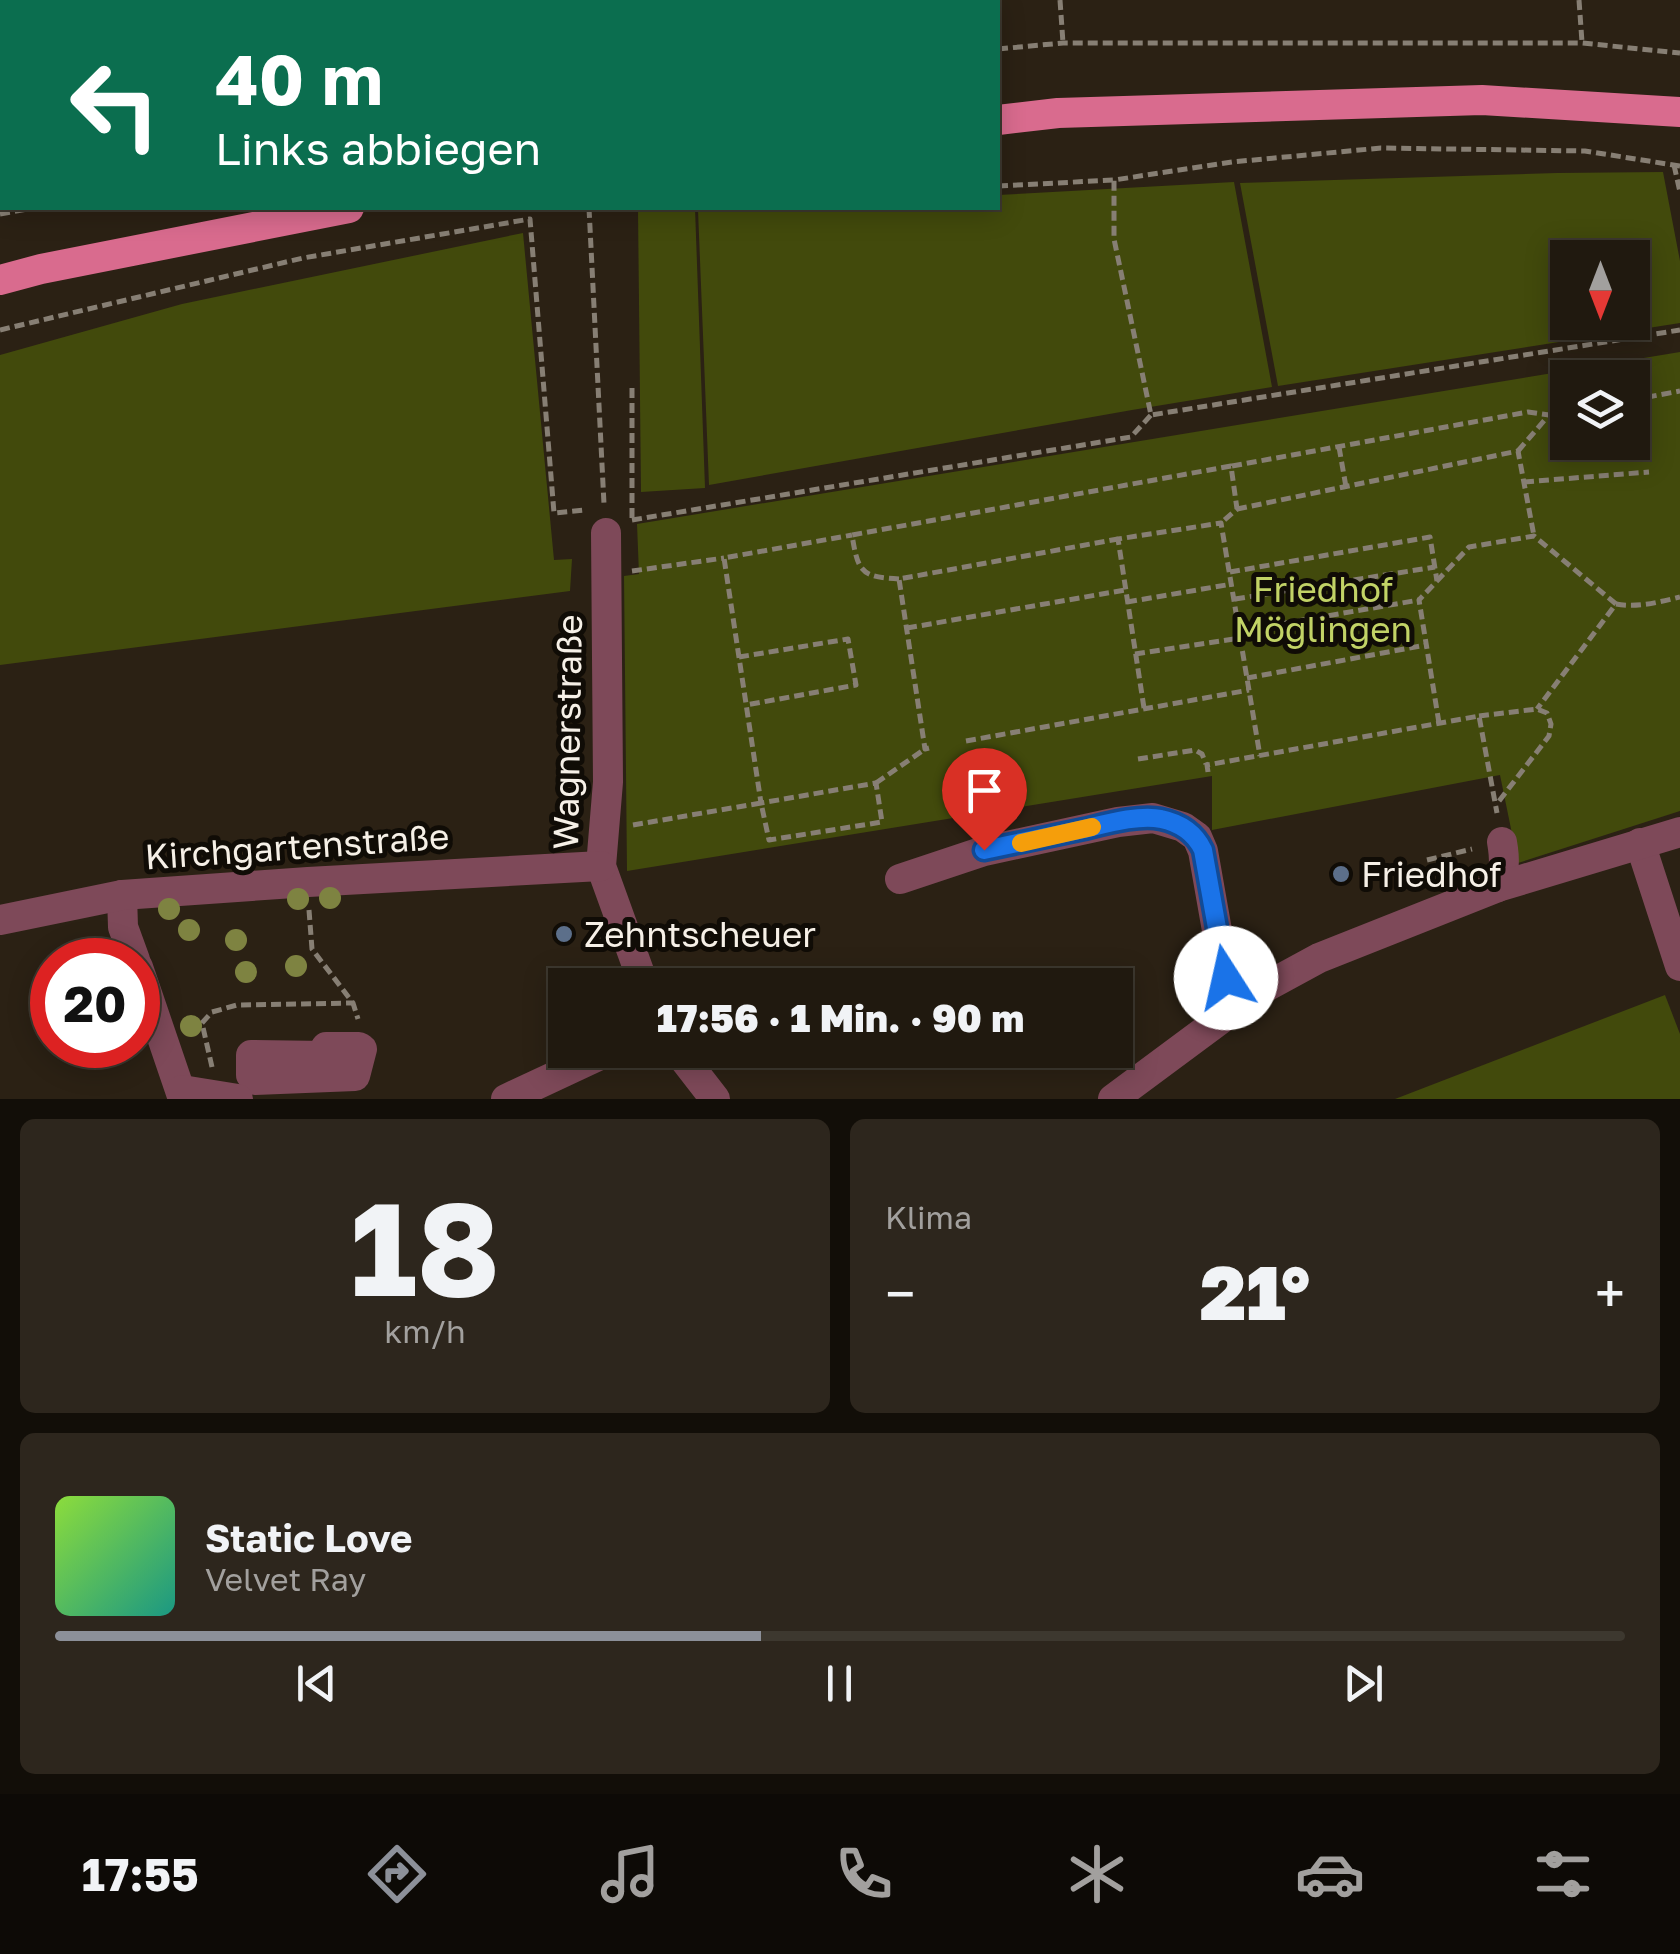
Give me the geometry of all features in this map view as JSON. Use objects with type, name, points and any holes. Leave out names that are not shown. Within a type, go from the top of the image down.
[{"type":"main road","points":[[1000,120],[1058,114],[1482,100],[1680,112]]},
{"type":"main road","points":[[0,280],[339,210]]},
{"type":"street","name":"Wagnerstraße","points":[[605,520],[608,782],[601,866],[638,968]]},
{"type":"street","points":[[900,879],[984,850],[1118,822],[1162,819],[1197,838],[1203,850],[1231,1010]]},
{"type":"street","points":[[1112,1099],[1231,1010],[1320,958],[1498,887],[1680,832]]},
{"type":"street","points":[[1498,887],[1505,860],[1502,842]]},
{"type":"street","points":[[1640,844],[1680,966]]},
{"type":"street","name":"Kirchgartenstraße","points":[[0,920],[122,895],[601,866]]},
{"type":"street","points":[[122,895],[127,938]]},
{"type":"street","points":[[160,1031],[182,1094],[238,1099]]},
{"type":"street","points":[[506,1099],[572,1068]]},
{"type":"street","points":[[691,1068],[714,1099]]},
{"type":"path","points":[[1060,0],[1063,42]]},
{"type":"path","points":[[1579,0],[1582,43]]},
{"type":"path","points":[[1000,49],[1063,42],[1582,43],[1680,53]]},
{"type":"path","points":[[1000,186],[1114,180],[1232,162],[1381,148],[1585,151],[1677,165],[1680,192]]},
{"type":"path","points":[[1114,180],[1114,239],[1151,415]]},
{"type":"path","points":[[0,330],[302,258],[530,218],[554,513],[605,520],[589,210]]},
{"type":"path","points":[[632,388],[632,520],[1132,437],[1151,415],[1680,330]]},
{"type":"path","points":[[1650,397],[1680,391]]},
{"type":"path","points":[[633,571],[724,558],[1528,412],[1548,415]]},
{"type":"path","points":[[852,535],[857,563],[864,570],[876,578],[899,578],[1221,523],[1237,509],[1518,451],[1548,415]]},
{"type":"path","points":[[1339,447],[1346,486]]},
{"type":"path","points":[[1518,451],[1534,536],[1616,604],[1644,605],[1680,598]]},
{"type":"path","points":[[1231,466],[1237,509]]},
{"type":"path","points":[[1524,482],[1649,472]]},
{"type":"path","points":[[1221,523],[1260,756]]},
{"type":"path","points":[[1136,654],[1418,600],[1469,547],[1534,536]]},
{"type":"path","points":[[1230,572],[1430,537],[1438,580]]},
{"type":"path","points":[[1118,539],[1144,708]]},
{"type":"path","points":[[724,558],[770,840],[882,822],[876,783]]},
{"type":"path","points":[[1234,600],[1435,567]]},
{"type":"path","points":[[605,830],[876,783],[926,749],[899,578]]},
{"type":"path","points":[[1127,602],[1232,584]]},
{"type":"path","points":[[907,628],[1126,590]]},
{"type":"path","points":[[1418,600],[1440,723]]},
{"type":"path","points":[[1537,709],[1616,604]]},
{"type":"path","points":[[739,657],[848,639],[856,685],[746,705]]},
{"type":"path","points":[[1248,678],[1426,646]]},
{"type":"path","points":[[966,741],[1249,690]]},
{"type":"path","points":[[1138,759],[1195,750],[1202,754],[1207,768],[1479,716],[1537,709],[1547,713],[1549,736],[1496,805]]},
{"type":"path","points":[[1426,860],[1502,842],[1479,716]]},
{"type":"path","points":[[308,882],[312,948],[353,1003],[360,1024],[359,1046]]},
{"type":"green space","points":[[1663,172],[1680,261],[1680,323],[1650,328],[1650,240],[1550,240],[1550,340],[1572,340],[1278,386],[1240,183]]},
{"type":"green space","points":[[1234,182],[1272,387],[709,485],[698,210],[1000,210],[1000,195]]},
{"type":"green space","points":[[638,210],[695,210],[705,488],[641,492]]},
{"type":"green space","points":[[523,233],[554,560],[572,559],[570,591],[0,665],[0,355],[182,304]]},
{"type":"green space","name":"Friedhof Möglingen","points":[[1680,352],[1680,811],[1518,863],[1500,775],[1212,830],[1212,776],[627,871],[624,576],[639,574],[637,524],[1550,373],[1550,460],[1650,460],[1650,360],[1631,360]]},
{"type":"green space","points":[[1665,995],[1680,1034],[1680,1099],[1395,1099]]},
{"type":"slow traffic","points":[[1021,843],[1092,827]]},
{"type":"place","name":"Friedhof","points":[[1341,874]]},
{"type":"place","name":"Zehntscheuer","points":[[564,934]]},
{"type":"route","points":[[984,850],[1118,822],[1153,818],[1182,827],[1197,838],[1203,850],[1226,978]]}]
